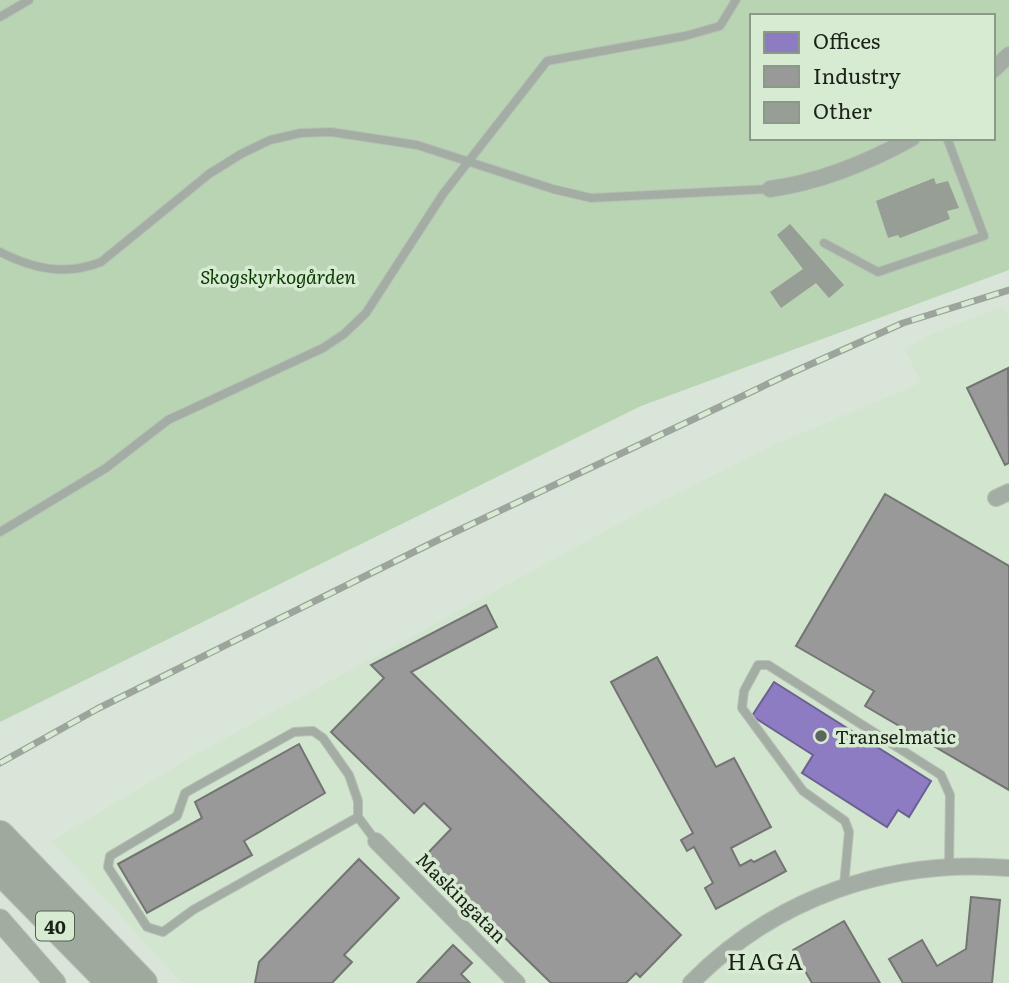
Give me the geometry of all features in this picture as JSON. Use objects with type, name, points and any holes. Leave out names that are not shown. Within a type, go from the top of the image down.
[{"type":"highway","name":"40","points":[[0,835],[143,983]]},
{"type":"highway","name":"40","points":[[0,870],[111,983]]},
{"type":"street","points":[[995,67],[1009,55]]},
{"type":"street","points":[[770,189],[803,184],[843,171],[886,153],[909,140]]},
{"type":"street","name":"Maskingatan","points":[[376,841],[517,983]]},
{"type":"street","points":[[691,983],[744,939],[797,907],[844,885],[897,872],[949,866],[1009,868]]},
{"type":"street","points":[[0,920],[55,983]]},
{"type":"lane","points":[[0,17],[29,0]]},
{"type":"lane","points":[[0,532],[106,468],[168,420],[323,348],[344,334],[366,313],[443,194],[547,61],[685,36],[720,26],[736,0]]},
{"type":"lane","points":[[0,251],[13,259],[46,269],[81,270],[101,262],[209,174],[241,154],[270,140],[301,133],[331,132],[417,145],[553,189],[591,198],[770,189]]},
{"type":"lane","points":[[824,243],[878,272],[984,236],[948,140]]},
{"type":"lane","points":[[844,885],[849,832],[845,821],[803,791],[742,708],[744,691],[758,665],[768,665],[941,775],[950,795],[949,866]]},
{"type":"lane","points":[[358,817],[193,910],[163,932],[147,927],[108,867],[110,856],[177,816],[184,793],[294,732],[313,730],[323,738],[349,775],[358,801],[358,817],[376,841]]},
{"type":"shaded area","points":[[1002,306],[1009,318],[1009,983],[182,983],[52,841],[200,752],[635,515],[776,444],[921,383],[905,349],[930,335]]},
{"type":"green space","name":"Skogskyrkogården","points":[[0,0],[1009,0],[1009,270],[641,406],[0,722]]},
{"type":"building: Offices","name":"Transelmatic","points":[[774,682],[931,781],[909,817],[898,810],[887,827],[802,773],[813,755],[752,716]]},
{"type":"building: Industry","points":[[1008,368],[1009,463],[1005,465],[967,388]]},
{"type":"building: Industry","points":[[885,494],[1009,566],[1009,790],[865,706],[874,691],[796,646]]},
{"type":"building: Industry","points":[[486,605],[497,627],[411,672],[681,935],[640,977],[636,973],[626,983],[551,983],[423,858],[451,829],[424,803],[414,813],[331,732],[384,678],[371,665]]},
{"type":"building: Industry","points":[[657,657],[716,767],[734,758],[771,827],[731,848],[740,866],[775,851],[786,871],[716,909],[705,888],[713,883],[694,847],[687,851],[681,840],[693,833],[611,682]]},
{"type":"building: Industry","points":[[299,744],[325,793],[244,841],[252,855],[147,913],[118,864],[202,818],[195,802]]},
{"type":"building: Industry","points":[[359,859],[399,898],[344,955],[352,962],[332,983],[255,983],[259,962]]},
{"type":"building: Industry","points":[[971,897],[1000,900],[992,983],[903,983],[889,959],[922,940],[937,966],[966,949]]},
{"type":"building: Industry","points":[[844,921],[880,983],[812,983],[793,950]]},
{"type":"building: Industry","points":[[453,945],[472,963],[461,974],[470,983],[417,983]]},
{"type":"building: Other","points":[[934,178],[936,184],[948,181],[959,208],[947,211],[950,219],[900,238],[898,235],[888,238],[876,201]]},
{"type":"building: Other","points":[[790,224],[844,285],[829,298],[816,283],[781,308],[770,292],[803,269],[777,235]]},
{"type":"railway","points":[[0,763],[97,709],[436,541],[791,373],[903,323],[1009,290]]},
{"type":"place","name":"Transelmatic","points":[[821,736]]},
{"type":"district","name":"HAGA","points":[[766,960]]}]
